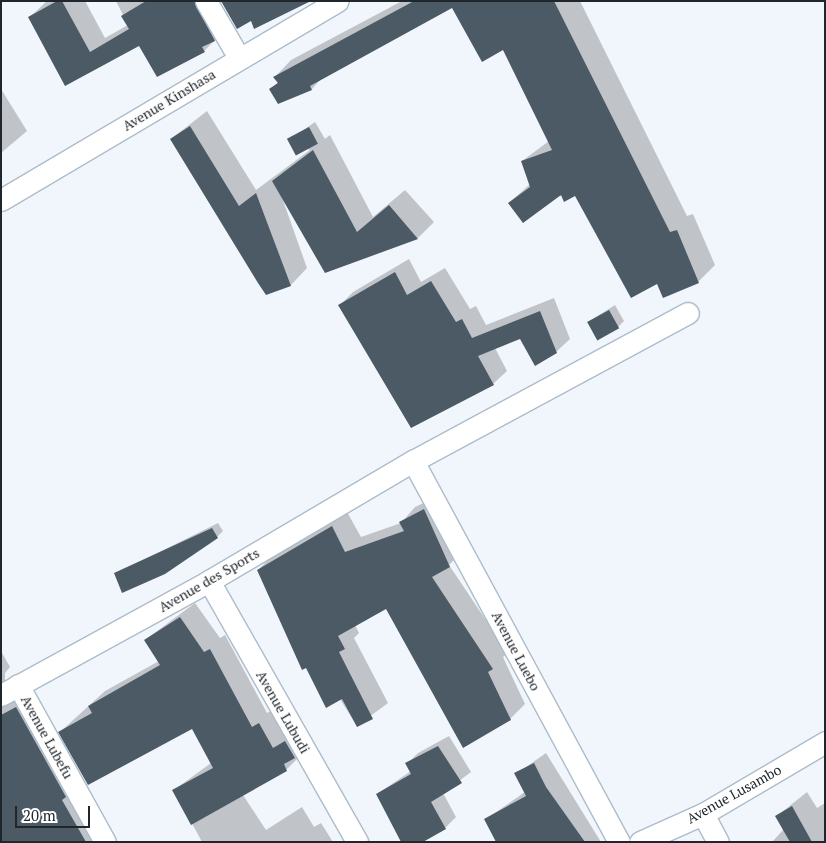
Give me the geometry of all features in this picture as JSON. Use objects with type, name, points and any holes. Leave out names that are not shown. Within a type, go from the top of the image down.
[{"type":"street","points":[[206,1],[239,58]]},
{"type":"street","name":"Avenue Kinshasa","points":[[1,200],[337,1]]},
{"type":"street","name":"Avenue des Sports","points":[[10,690],[209,581],[413,461],[688,313]]},
{"type":"street","name":"Avenue Luebo","points":[[413,461],[620,842]]},
{"type":"street","name":"Avenue Lubudi","points":[[209,581],[358,842]]},
{"type":"street","name":"Avenue Lubefu","points":[[10,690],[105,842]]},
{"type":"street","name":"Avenue Lusambo","points":[[640,842],[703,814],[825,742]]},
{"type":"street","points":[[703,814],[718,842]]},
{"type":"building","points":[[57,1],[62,1],[90,52],[129,29],[121,16],[146,1],[194,1],[215,41],[202,47],[205,52],[157,77],[139,46],[65,86],[28,17]]},
{"type":"building","points":[[221,1],[311,1],[254,29],[251,21],[237,29]]},
{"type":"building","points":[[414,1],[554,1],[670,232],[677,230],[699,283],[663,298],[657,284],[631,298],[575,196],[564,202],[561,195],[523,223],[508,203],[530,187],[521,161],[552,150],[503,50],[482,62],[452,8],[310,86],[312,90],[278,104],[269,89],[278,83],[273,77]]},
{"type":"building","points":[[190,126],[239,206],[256,193],[291,286],[266,295],[258,283],[170,139]]},
{"type":"building","points":[[309,127],[318,144],[296,156],[287,139]]},
{"type":"building","points":[[313,150],[357,232],[389,205],[418,239],[325,273],[272,181]]},
{"type":"building","points":[[395,272],[407,295],[431,281],[456,322],[462,319],[472,338],[540,311],[557,353],[535,366],[520,339],[478,356],[494,385],[411,428],[338,305]]},
{"type":"building","points":[[609,310],[619,328],[597,340],[587,322]]},
{"type":"building","points":[[424,509],[450,567],[432,577],[493,669],[488,672],[511,720],[463,748],[386,609],[338,636],[345,649],[339,652],[373,719],[357,727],[342,699],[326,708],[306,668],[302,670],[257,570],[332,526],[345,552],[404,531],[399,522]]},
{"type":"building","points":[[212,528],[218,538],[165,574],[122,593],[114,573]]},
{"type":"building","points":[[180,617],[204,652],[210,649],[252,727],[259,723],[273,748],[285,741],[295,758],[284,764],[287,771],[191,825],[172,790],[213,768],[192,729],[88,785],[58,732],[92,713],[88,706],[160,665],[144,640]]},
{"type":"building","points":[[16,707],[66,797],[62,800],[86,842],[1,842],[1,715]]},
{"type":"building","points":[[438,746],[462,783],[431,802],[446,829],[423,842],[401,842],[376,794],[411,774],[405,763]]},
{"type":"building","points":[[534,763],[546,787],[585,842],[496,842],[484,819],[526,796],[514,773]]},
{"type":"building","points":[[792,806],[812,842],[790,842],[775,816]]}]
